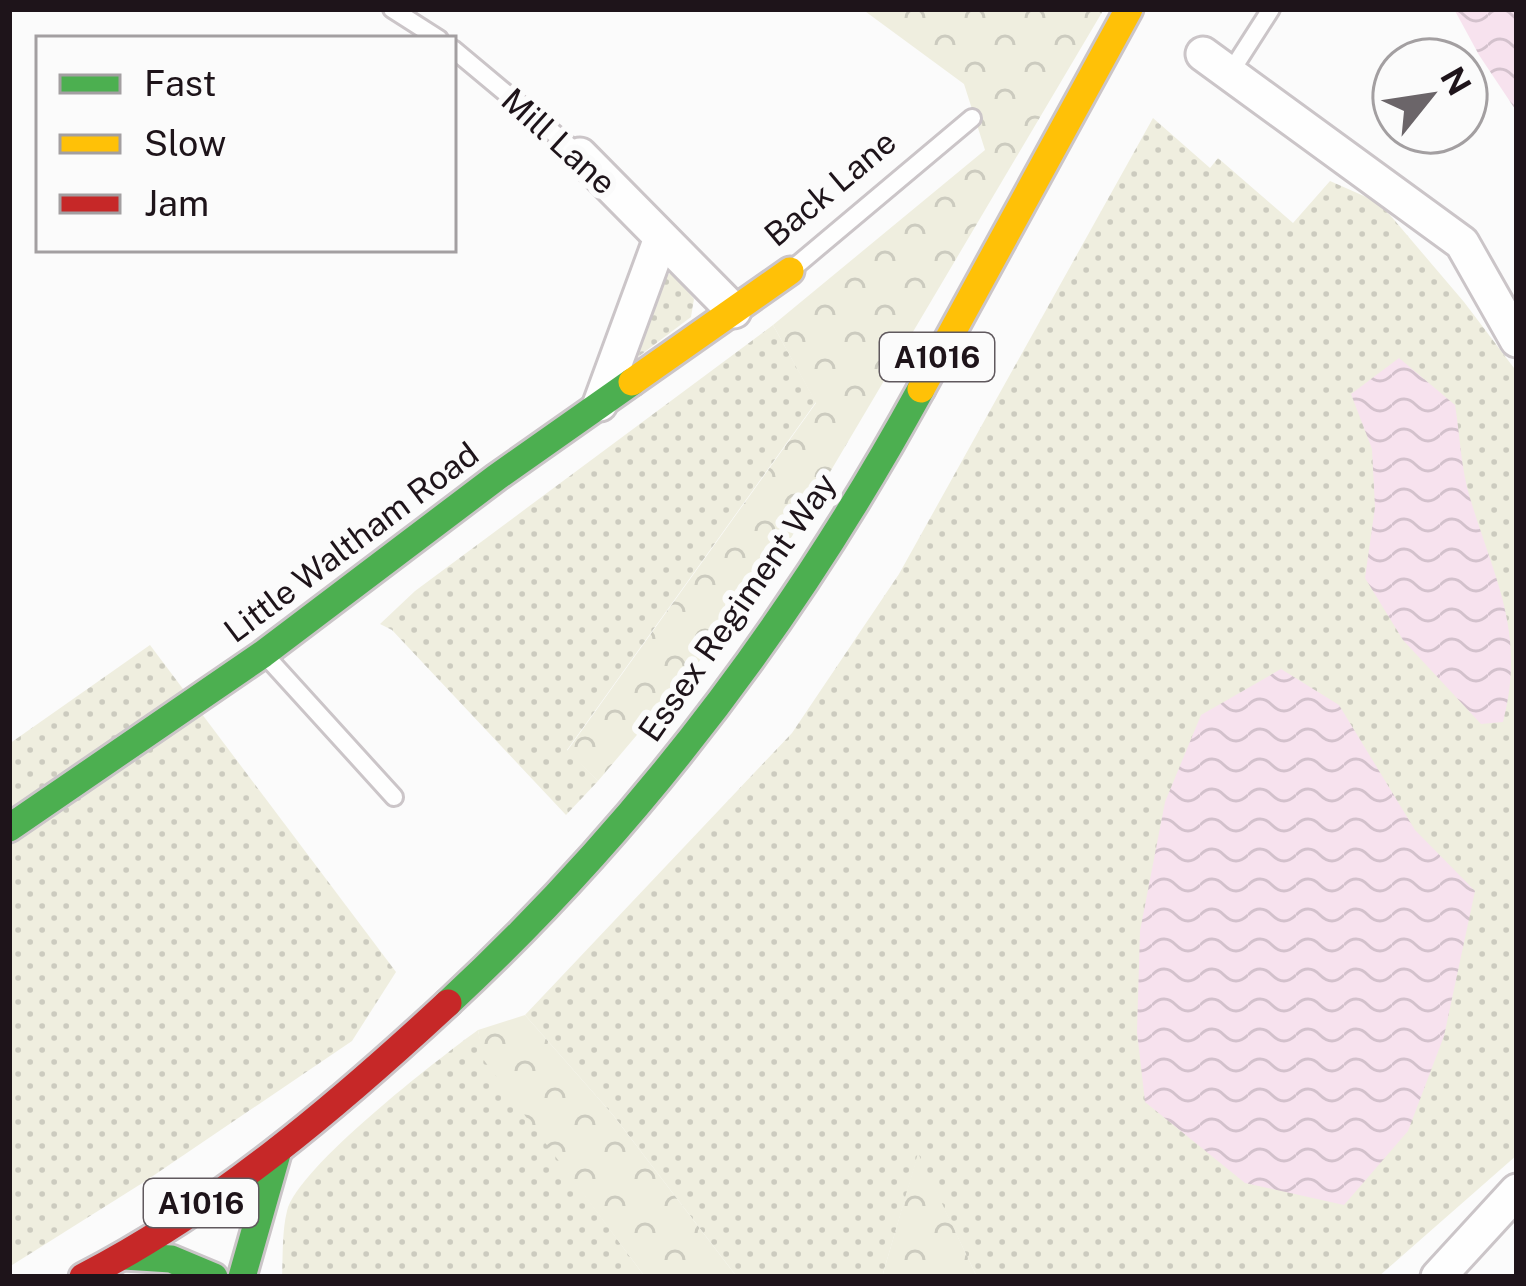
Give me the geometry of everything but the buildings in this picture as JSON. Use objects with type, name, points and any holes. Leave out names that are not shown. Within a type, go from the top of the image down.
[{"type":"main road","name":"Essex Regiment Way","points":[[83,1277],[124,1256],[278,1150],[436,1015],[533,924],[608,841],[726,695],[860,500],[1130,9]]},
{"type":"main road","name":"Back Lane","points":[[734,311],[790,271]]},
{"type":"main road","name":"Little Waltham Road","points":[[9,828],[263,654],[600,404],[734,311]]},
{"type":"main road","name":"A1016","points":[[242,1277],[278,1150]]},
{"type":"main road","name":"A1016","points":[[124,1256],[156,1254],[187,1261],[214,1277]]},
{"type":"street","points":[[1217,63],[1462,243],[1517,340]]},
{"type":"street","name":"Mill Lane","points":[[580,155],[734,311]]},
{"type":"street","points":[[600,404],[661,238]]},
{"type":"street","points":[[1438,1277],[1517,1191]]},
{"type":"lane","points":[[392,9],[434,36]]},
{"type":"lane","points":[[1217,63],[1271,9]]},
{"type":"lane","name":"Mill Lane","points":[[456,52],[580,155]]},
{"type":"lane","name":"Back Lane","points":[[790,271],[972,118]]},
{"type":"lane","points":[[263,654],[394,797]]},
{"type":"green space","points":[[862,9],[1104,9],[762,587],[598,781],[567,751],[816,403],[773,325],[985,150],[964,84]]},
{"type":"green space","points":[[1153,118],[1210,168],[1218,158],[1293,223],[1330,181],[1373,200],[1464,302],[1517,372],[1517,1155],[1378,1277],[977,1277],[918,1155],[882,1277],[737,1277],[613,1115],[525,1015],[792,733],[899,574]]},
{"type":"green space","points":[[672,272],[694,299],[691,317],[630,363],[666,276]]},
{"type":"green space","points":[[773,325],[816,402],[567,750],[598,781],[566,815],[392,630],[380,624],[415,591]]},
{"type":"green space","points":[[150,645],[396,972],[352,1041],[9,1267],[9,744]]},
{"type":"green space","points":[[525,1015],[613,1115],[737,1277],[645,1277],[483,1059],[478,1030]]},
{"type":"green space","points":[[478,1030],[484,1058],[645,1277],[282,1277],[287,1211],[316,1168],[372,1115]]},
{"type":"green space","points":[[918,1153],[977,1277],[882,1277]]},
{"type":"water","points":[[1454,9],[1517,9],[1517,112],[1490,72],[1490,36],[1469,36]]},
{"type":"water","points":[[1399,358],[1455,405],[1467,487],[1509,633],[1511,661],[1503,722],[1481,724],[1403,640],[1365,578],[1375,507],[1372,449],[1351,394]]},
{"type":"water","points":[[1281,669],[1339,705],[1415,830],[1475,891],[1444,1036],[1408,1131],[1344,1205],[1245,1183],[1145,1102],[1137,1032],[1140,931],[1165,802],[1201,715]]},
{"type":"traffic: fast","points":[[9,828],[263,654],[497,477],[632,382]]},
{"type":"traffic: fast","points":[[448,1003],[585,864],[709,715],[821,556],[921,389]]},
{"type":"traffic: fast","points":[[242,1277],[278,1150]]},
{"type":"traffic: fast","points":[[124,1256],[171,1259],[214,1277]]},
{"type":"traffic: slow","points":[[921,389],[1129,9]]},
{"type":"traffic: slow","points":[[632,382],[790,271]]},
{"type":"traffic: jam","points":[[83,1277],[228,1187],[363,1079],[448,1003]]}]
